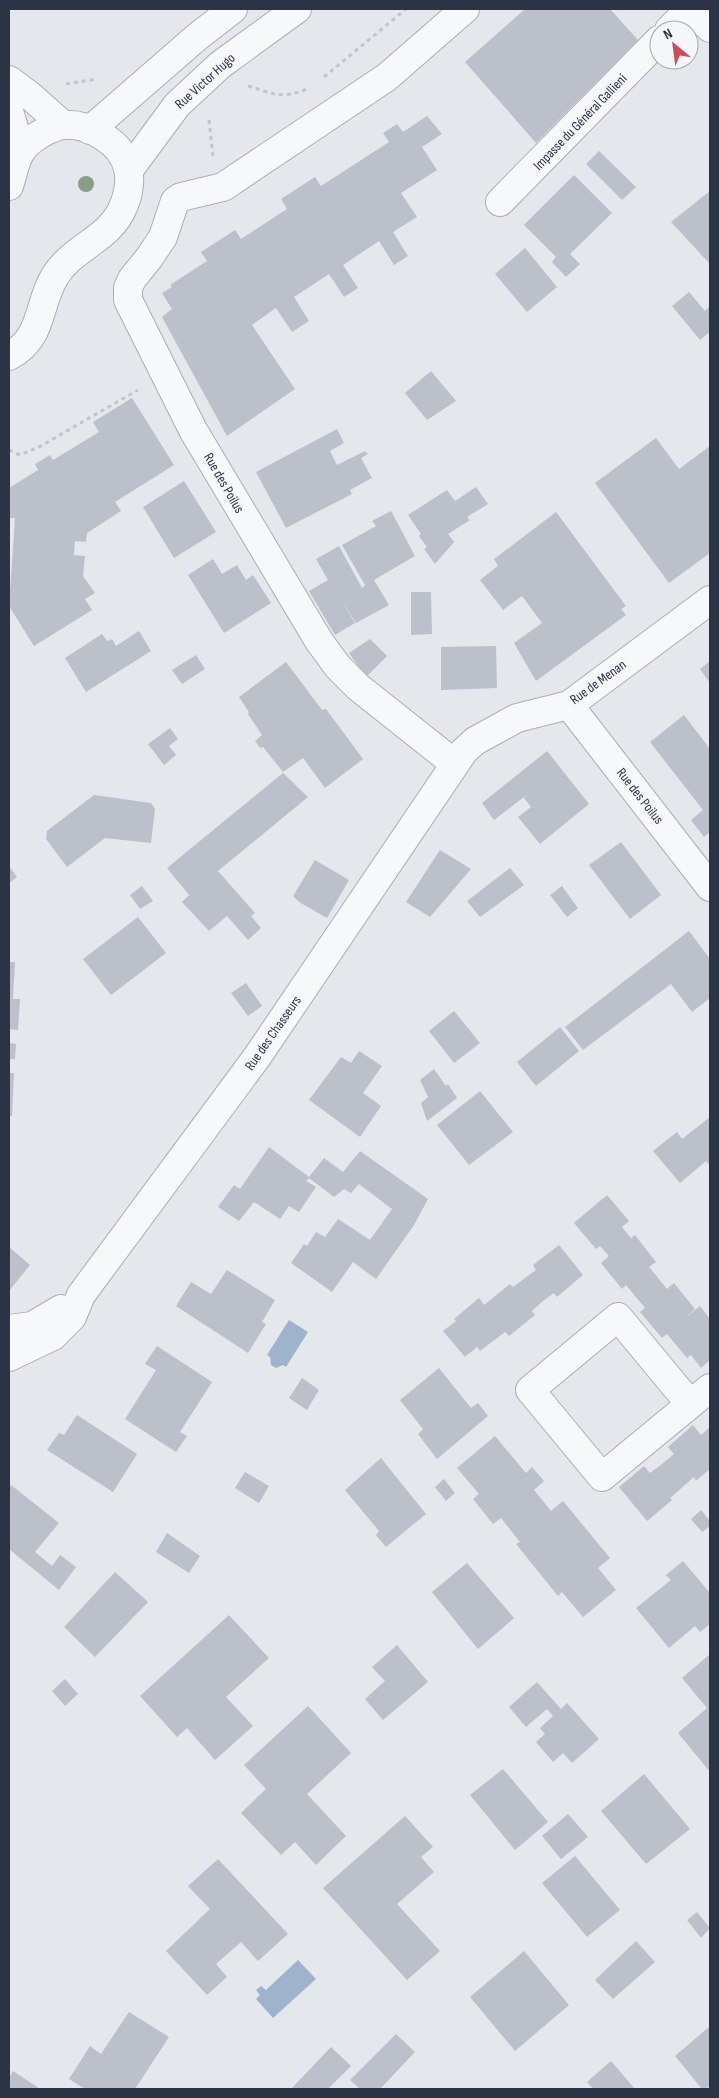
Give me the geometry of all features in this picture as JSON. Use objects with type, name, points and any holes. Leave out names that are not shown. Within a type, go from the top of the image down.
[{"type":"street","points":[[90,130],[197,37],[233,9]]},
{"type":"street","name":"Rue Victor Hugo","points":[[129,170],[176,105],[220,65],[297,9]]},
{"type":"street","name":"Rue des Poilus","points":[[455,764],[358,687],[328,654],[245,520],[193,430],[132,311],[128,300],[128,288],[138,269],[149,258],[162,237],[175,201],[181,196],[193,195],[223,187],[387,77],[465,9]]},
{"type":"street","points":[[679,20],[690,9],[710,28]]},
{"type":"street","name":"Impasse du Général Gallieni","points":[[500,202],[649,50]]},
{"type":"street","points":[[9,80],[63,125],[90,130],[117,148],[125,159],[129,170],[124,204],[118,218],[109,229],[75,254],[60,268],[50,284],[43,302],[40,320],[31,338],[9,356]]},
{"type":"street","points":[[9,111],[21,151]]},
{"type":"street","points":[[9,186],[21,151],[31,140],[63,125]]},
{"type":"street","name":"Rue de Menan","points":[[455,764],[464,751],[475,741],[503,725],[532,714],[569,704],[710,600]]},
{"type":"street","name":"Rue des Poilus","points":[[569,704],[710,886]]},
{"type":"street","name":"Rue des Chasseurs","points":[[9,1357],[53,1336],[72,1317],[81,1296],[258,1057],[455,764]]},
{"type":"street","name":"Rue des Chasseurs","points":[[9,1329],[32,1326],[81,1296]]},
{"type":"street","points":[[618,1317],[700,1396],[602,1477],[530,1390],[618,1317]]},
{"type":"path","points":[[323,78],[406,9]]},
{"type":"path","points":[[244,85],[260,89],[272,95],[295,94],[311,87]]},
{"type":"path","points":[[193,195],[212,169],[212,142],[209,119],[211,113]]},
{"type":"path","points":[[9,450],[20,455],[39,447],[164,374]]},
{"type":"water","points":[[289,1320],[308,1332],[286,1367],[283,1365],[276,1368],[271,1365],[270,1357],[267,1355]]},
{"type":"water","points":[[298,1960],[316,1979],[273,2018],[256,1999],[260,1995],[256,1990],[261,1986],[266,1990]]},
{"type":"building","points":[[525,9],[610,9],[638,40],[536,143],[465,62]]},
{"type":"building","points":[[427,116],[442,134],[422,147],[437,170],[401,193],[417,217],[393,232],[408,256],[394,265],[379,241],[343,265],[358,288],[344,297],[329,274],[294,297],[309,321],[292,332],[276,308],[252,325],[295,389],[227,436],[162,317],[172,309],[162,293],[172,287],[170,285],[207,261],[201,252],[235,230],[241,239],[287,209],[281,199],[315,177],[321,186],[389,142],[383,133],[397,124],[403,132]]},
{"type":"building","points":[[599,151],[636,187],[622,200],[586,164]]},
{"type":"building","points":[[574,175],[612,213],[570,254],[580,264],[566,277],[552,262],[556,257],[524,225]]},
{"type":"building","points":[[710,191],[710,264],[671,222]]},
{"type":"building","points":[[525,248],[557,287],[527,312],[495,274]]},
{"type":"building","points":[[689,292],[705,311],[710,306],[710,332],[700,340],[672,306]]},
{"type":"building","points":[[431,371],[456,401],[427,420],[405,393]]},
{"type":"building","points":[[132,398],[174,465],[115,502],[121,511],[87,533],[86,542],[75,541],[74,555],[85,556],[83,576],[95,593],[85,599],[92,610],[34,646],[9,606],[15,518],[9,518],[9,488],[38,470],[35,464],[50,455],[53,460],[99,432],[93,422]]},
{"type":"building","points":[[337,429],[344,443],[330,451],[337,465],[365,451],[368,454],[361,458],[372,478],[350,490],[352,494],[286,528],[256,472]]},
{"type":"building","points":[[656,438],[679,469],[710,446],[710,553],[669,583],[595,483]]},
{"type":"building","points":[[184,481],[216,532],[174,558],[143,507]]},
{"type":"building","points":[[476,487],[488,504],[467,517],[470,520],[448,534],[454,542],[435,564],[424,549],[427,547],[419,536],[421,534],[408,515],[447,490],[455,501]]},
{"type":"building","points":[[391,511],[415,556],[374,580],[389,605],[356,623],[341,599],[355,623],[335,635],[309,591],[328,580],[316,559],[339,546],[362,588],[365,585],[342,545],[376,526],[372,521]]},
{"type":"building","points":[[556,512],[626,606],[621,609],[626,615],[536,681],[514,643],[542,623],[522,596],[503,610],[480,580],[498,566],[494,559]]},
{"type":"building","points":[[213,559],[222,574],[237,565],[246,580],[253,575],[271,603],[224,633],[188,575]]},
{"type":"building","points":[[411,592],[431,592],[432,634],[411,635]]},
{"type":"building","points":[[139,631],[151,651],[86,692],[65,658],[102,634],[107,641],[112,639],[116,646]]},
{"type":"building","points":[[370,639],[387,656],[366,677],[349,653]]},
{"type":"building","points":[[496,646],[497,688],[441,690],[441,647]]},
{"type":"building","points":[[196,655],[205,669],[182,684],[172,670]]},
{"type":"building","points":[[710,661],[710,683],[700,669]]},
{"type":"building","points":[[286,662],[322,710],[326,709],[363,759],[325,788],[303,758],[283,772],[263,747],[260,748],[255,741],[262,735],[239,697]]},
{"type":"building","points":[[684,715],[710,749],[710,832],[704,837],[691,820],[703,810],[650,742]]},
{"type":"building","points":[[170,728],[178,739],[169,746],[176,755],[164,765],[148,744]]},
{"type":"building","points":[[547,751],[589,804],[540,844],[518,817],[531,807],[524,798],[528,794],[494,820],[482,803]]},
{"type":"building","points":[[283,773],[308,797],[218,871],[255,913],[251,916],[261,928],[248,940],[227,916],[209,931],[182,902],[189,895],[167,868]]},
{"type":"building","points":[[94,795],[151,803],[155,809],[151,843],[105,838],[67,867],[46,839],[47,831]]},
{"type":"building","points":[[621,842],[661,895],[630,919],[589,865]]},
{"type":"building","points":[[440,850],[471,869],[430,917],[406,902]]},
{"type":"building","points":[[315,860],[349,880],[327,918],[299,902],[293,896]]},
{"type":"building","points":[[9,866],[17,877],[9,883]]},
{"type":"building","points":[[510,868],[524,885],[480,917],[467,901]]},
{"type":"building","points":[[142,886],[153,901],[140,909],[130,895]]},
{"type":"building","points":[[562,886],[578,908],[567,917],[550,895]]},
{"type":"building","points":[[138,917],[166,953],[111,995],[83,959]]},
{"type":"building","points":[[689,931],[710,959],[710,998],[692,1012],[671,984],[583,1050],[565,1027]]},
{"type":"building","points":[[9,962],[15,962],[13,999],[20,999],[18,1030],[9,1029]]},
{"type":"building","points":[[246,983],[262,1006],[248,1016],[231,993]]},
{"type":"building","points":[[454,1011],[480,1043],[454,1063],[429,1031]]},
{"type":"building","points":[[560,1027],[579,1051],[536,1086],[517,1062]]},
{"type":"building","points":[[9,1043],[16,1044],[15,1059],[9,1059]]},
{"type":"building","points":[[359,1051],[382,1066],[363,1093],[381,1106],[360,1137],[309,1100],[341,1057],[351,1063]]},
{"type":"building","points":[[434,1069],[446,1086],[448,1084],[457,1098],[427,1121],[421,1103],[428,1097],[420,1080]]},
{"type":"building","points":[[9,1073],[14,1073],[12,1116],[9,1116]]},
{"type":"building","points":[[480,1091],[513,1132],[469,1165],[437,1125]]},
{"type":"building","points":[[710,1117],[710,1166],[706,1161],[680,1183],[653,1151],[677,1132],[682,1139]]},
{"type":"building","points":[[269,1147],[309,1177],[324,1158],[343,1172],[360,1151],[428,1199],[414,1225],[376,1279],[353,1262],[332,1292],[291,1263],[304,1244],[307,1246],[316,1232],[325,1237],[338,1219],[370,1240],[392,1209],[359,1184],[351,1193],[344,1189],[334,1197],[309,1178],[306,1181],[316,1187],[299,1212],[289,1206],[280,1219],[254,1202],[239,1221],[218,1207],[234,1185],[240,1189]]},
{"type":"building","points":[[607,1195],[629,1221],[622,1227],[631,1238],[635,1235],[656,1262],[649,1267],[667,1289],[674,1283],[695,1309],[684,1319],[700,1306],[710,1319],[710,1360],[701,1368],[691,1355],[687,1358],[667,1334],[662,1338],[640,1312],[645,1308],[626,1285],[622,1289],[601,1263],[609,1256],[600,1246],[596,1249],[574,1223]]},
{"type":"building","points":[[559,1245],[583,1275],[557,1297],[554,1293],[543,1301],[532,1311],[535,1315],[509,1336],[505,1332],[480,1351],[477,1347],[465,1357],[443,1331],[479,1298],[484,1305],[510,1284],[513,1287],[536,1270],[533,1265]]},
{"type":"building","points":[[9,1247],[30,1265],[9,1291]]},
{"type":"building","points":[[227,1270],[275,1300],[262,1322],[266,1324],[248,1353],[176,1306],[191,1282],[211,1294]]},
{"type":"building","points":[[157,1346],[212,1382],[180,1432],[187,1436],[176,1452],[125,1419],[156,1370],[145,1364]]},
{"type":"building","points":[[439,1368],[471,1408],[478,1403],[488,1416],[437,1459],[418,1434],[423,1429],[400,1400]]},
{"type":"building","points":[[302,1378],[319,1390],[307,1410],[289,1398]]},
{"type":"building","points":[[77,1415],[137,1454],[113,1492],[47,1450],[59,1433],[64,1435]]},
{"type":"building","points":[[693,1425],[701,1435],[710,1427],[710,1469],[696,1481],[694,1477],[670,1498],[672,1500],[647,1521],[619,1487],[644,1466],[650,1473],[674,1454],[668,1447]]},
{"type":"building","points":[[495,1436],[526,1473],[532,1467],[544,1481],[534,1490],[551,1511],[563,1501],[610,1558],[598,1568],[616,1590],[583,1617],[562,1592],[558,1596],[516,1544],[520,1542],[501,1518],[493,1524],[473,1499],[479,1494],[457,1468]]},
{"type":"building","points":[[381,1458],[426,1514],[386,1547],[376,1535],[379,1531],[345,1490]]},
{"type":"building","points":[[245,1472],[269,1486],[259,1503],[235,1488]]},
{"type":"building","points":[[444,1479],[455,1493],[446,1501],[435,1487]]},
{"type":"building","points":[[11,1485],[59,1523],[35,1552],[52,1566],[60,1555],[76,1567],[59,1590],[9,1549],[9,1488]]},
{"type":"building","points":[[701,1510],[710,1521],[710,1526],[702,1532],[691,1519]]},
{"type":"building","points":[[167,1533],[200,1556],[189,1573],[156,1552]]},
{"type":"building","points":[[683,1561],[710,1593],[710,1624],[700,1632],[695,1626],[669,1648],[636,1608],[671,1580],[666,1575]]},
{"type":"building","points":[[467,1563],[514,1618],[478,1649],[432,1592]]},
{"type":"building","points":[[115,1572],[148,1602],[95,1657],[64,1627]]},
{"type":"building","points":[[229,1615],[269,1658],[226,1697],[253,1726],[215,1760],[187,1728],[177,1737],[140,1696]]},
{"type":"building","points":[[397,1645],[428,1682],[383,1720],[365,1699],[385,1681],[372,1667]]},
{"type":"building","points":[[709,1655],[710,1772],[678,1733],[707,1708],[682,1678]]},
{"type":"building","points":[[65,1679],[78,1694],[65,1706],[52,1691]]},
{"type":"building","points":[[537,1682],[561,1709],[567,1703],[599,1739],[572,1763],[563,1753],[553,1762],[536,1742],[545,1734],[540,1728],[553,1716],[547,1709],[526,1727],[509,1707]]},
{"type":"building","points":[[308,1706],[351,1753],[307,1794],[346,1836],[316,1865],[295,1842],[281,1855],[241,1813],[266,1789],[244,1765]]},
{"type":"building","points":[[503,1769],[548,1822],[515,1850],[470,1795]]},
{"type":"building","points":[[644,1774],[690,1829],[646,1864],[601,1811]]},
{"type":"building","points":[[568,1814],[588,1837],[561,1859],[542,1836]]},
{"type":"building","points":[[405,1816],[433,1847],[421,1857],[434,1872],[397,1904],[440,1951],[407,1980],[323,1888]]},
{"type":"building","points":[[575,1856],[620,1910],[587,1937],[542,1883]]},
{"type":"building","points":[[218,1859],[288,1934],[258,1961],[241,1942],[216,1964],[227,1977],[207,1995],[166,1951],[210,1909],[188,1886]]},
{"type":"building","points":[[697,1912],[710,1928],[701,1938],[687,1920]]},
{"type":"building","points":[[636,1941],[655,1962],[613,1999],[595,1980]]},
{"type":"building","points":[[524,1951],[569,2005],[515,2051],[470,1997]]},
{"type":"building","points":[[129,2012],[169,2037],[135,2089],[85,2089],[69,2079],[90,2046],[101,2054]]},
{"type":"building","points":[[710,2026],[710,2087],[702,2089],[675,2056]]},
{"type":"building","points":[[396,2034],[415,2052],[380,2089],[360,2089],[350,2080]]},
{"type":"building","points":[[331,2047],[351,2066],[328,2089],[293,2089],[292,2088]]},
{"type":"building","points":[[611,2061],[635,2089],[593,2089],[587,2082]]},
{"type":"building","points":[[13,2071],[40,2089],[9,2089],[9,2078]]}]
